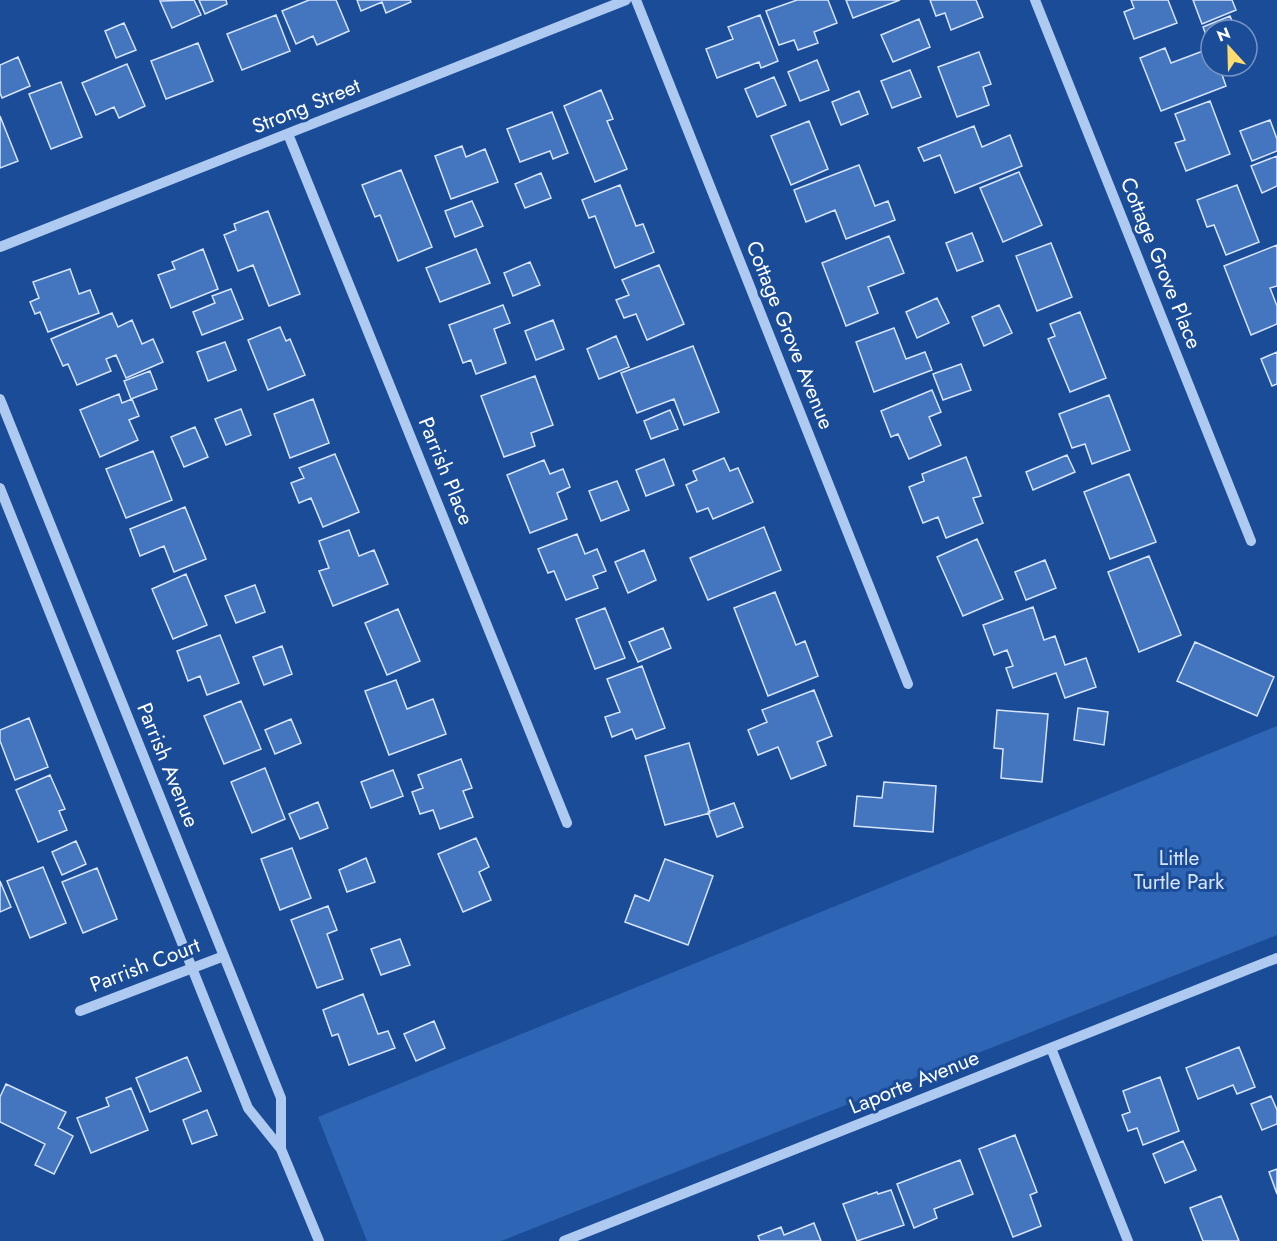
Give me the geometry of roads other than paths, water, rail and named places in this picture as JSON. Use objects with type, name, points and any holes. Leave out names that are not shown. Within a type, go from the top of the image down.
[{"type":"street","name":"Strong Street","points":[[0,247],[626,0]]},
{"type":"street","name":"Cottage Grove Avenue","points":[[636,0],[908,684]]},
{"type":"street","name":"Cottage Grove Place","points":[[1035,0],[1251,541]]},
{"type":"street","name":"Parrish Place","points":[[288,135],[567,823]]},
{"type":"street","name":"Parrish Avenue","points":[[0,399],[281,1098],[281,1149]]},
{"type":"street","name":"Parrish Avenue","points":[[0,488],[248,1108],[281,1149],[319,1241]]},
{"type":"street","name":"Parrish Court","points":[[80,1011],[224,956]]},
{"type":"street","name":"Laporte Avenue","points":[[564,1241],[1277,958]]},
{"type":"street","points":[[1051,1048],[1128,1241]]},
{"type":"park label","name":"Little Turtle Park","points":[[1179,870]]}]
